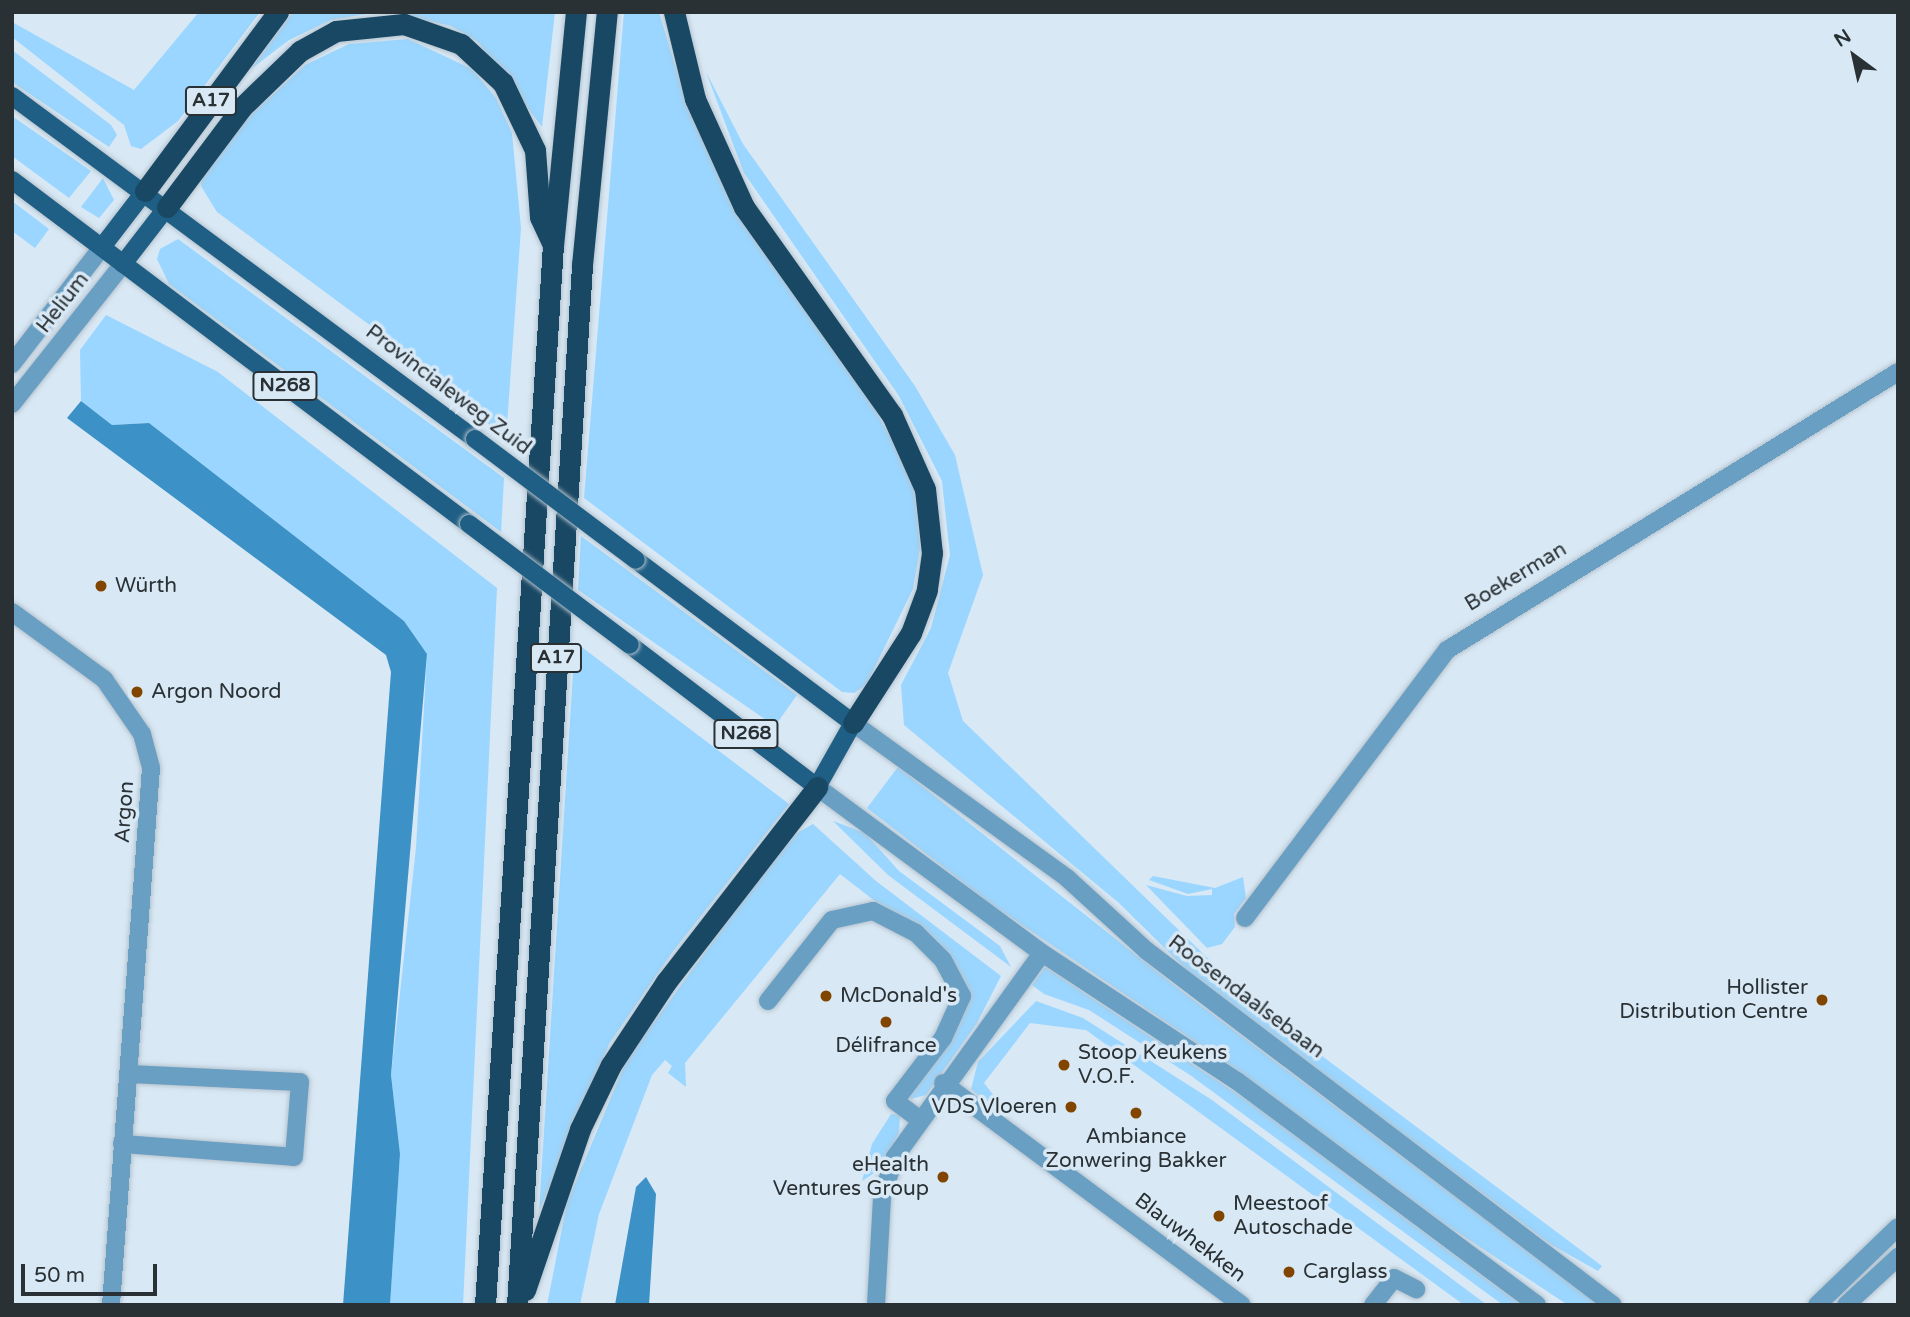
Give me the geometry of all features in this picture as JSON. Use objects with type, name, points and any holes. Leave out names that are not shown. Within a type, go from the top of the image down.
[{"type":"highway","name":"A17","points":[[145,191],[278,12]]},
{"type":"highway","name":"A17","points":[[485,1305],[553,246],[576,12]]},
{"type":"highway","name":"A17","points":[[519,1305],[582,265],[607,12]]},
{"type":"highway","points":[[674,12],[695,99],[744,207],[892,415],[925,489],[932,553],[927,590],[911,633],[853,723]]},
{"type":"highway","name":"A17","points":[[167,207],[243,107],[300,51],[336,31],[404,24],[461,44],[503,83],[535,150],[540,217],[553,246]]},
{"type":"highway","name":"A17","points":[[519,1305],[580,1129],[611,1066],[666,982],[817,787]]},
{"type":"main road","name":"Provincialeweg Zuid","points":[[12,96],[167,207],[853,723]]},
{"type":"main road","name":"N268","points":[[12,180],[817,787]]},
{"type":"main road","points":[[102,247],[145,191]]},
{"type":"main road","points":[[123,264],[167,207]]},
{"type":"main road","points":[[817,787],[853,723]]},
{"type":"street","name":"Helium","points":[[12,364],[102,247]]},
{"type":"street","name":"Helium","points":[[12,404],[123,264]]},
{"type":"street","name":"Boekerman","points":[[1245,918],[1447,649],[1898,372]]},
{"type":"street","name":"Argon","points":[[12,612],[82,659],[118,695],[142,734],[151,768],[111,1305]]},
{"type":"street","name":"Roosendaalsebaan","points":[[853,723],[902,757],[1613,1305]]},
{"type":"street","name":"N268","points":[[817,787],[1042,953]]},
{"type":"street","points":[[768,1001],[832,920],[873,911],[916,933],[943,960],[961,996],[943,1038],[895,1101],[919,1119]]},
{"type":"street","points":[[876,1305],[882,1196],[895,1157],[943,1083],[1042,953],[1237,1081],[1536,1305]]},
{"type":"street","points":[[122,1144],[295,1157],[300,1082],[128,1074]]},
{"type":"street","name":"Blauwhekken","points":[[943,1083],[1241,1305]]},
{"type":"street","points":[[1817,1305],[1898,1227]]},
{"type":"street","points":[[1846,1305],[1898,1257]]},
{"type":"street","points":[[1373,1305],[1394,1278],[1416,1289]]},
{"type":"shaded area","points":[[199,12],[260,12],[178,121],[141,149],[131,146],[124,125],[12,37],[12,22],[134,90]]},
{"type":"shaded area","points":[[293,12],[378,12],[331,20],[289,40],[251,69]]},
{"type":"shaded area","points":[[391,12],[555,12],[542,127],[478,42],[451,26]]},
{"type":"shaded area","points":[[624,12],[659,12],[688,109],[737,212],[862,387],[913,477],[920,548],[913,589],[866,685],[854,693],[842,692],[584,498]]},
{"type":"shaded area","points":[[408,39],[472,69],[496,98],[512,133],[521,228],[506,439],[371,326],[217,212],[201,186],[202,170],[227,137],[305,65],[349,44]]},
{"type":"shaded area","points":[[12,50],[111,125],[117,135],[109,147],[12,82]]},
{"type":"shaded area","points":[[706,72],[743,144],[915,386],[955,455],[983,575],[948,673],[963,721],[1223,973],[1298,1038],[1602,1266],[1598,1271],[1550,1244],[1195,978],[1119,903],[904,725],[901,685],[931,628],[950,555],[942,481],[899,396],[744,173]]},
{"type":"shaded area","points":[[12,116],[91,171],[69,198],[12,156]]},
{"type":"shaded area","points":[[103,178],[114,200],[99,218],[81,207]]},
{"type":"shaded area","points":[[12,201],[49,229],[35,248],[12,231]]},
{"type":"shaded area","points":[[178,239],[504,478],[501,532],[169,284],[157,259],[160,249]]},
{"type":"shaded area","points":[[106,315],[218,372],[497,588],[463,1305],[390,1305],[400,1154],[391,1075],[416,848],[427,654],[404,621],[149,423],[112,425],[81,401],[80,350]]},
{"type":"shaded area","points":[[81,401],[112,425],[149,423],[404,621],[427,654],[391,1075],[400,1154],[390,1305],[343,1305],[391,672],[386,655],[67,418]]},
{"type":"shaded area","points":[[581,536],[797,695],[775,726],[578,590]]},
{"type":"shaded area","points":[[575,642],[789,804],[671,954],[609,1044],[539,1211]]},
{"type":"shaded area","points":[[898,767],[1183,992],[1599,1305],[1568,1305],[1445,1224],[1231,1066],[991,904],[867,808]]},
{"type":"shaded area","points":[[833,821],[865,833],[899,871],[1000,946],[1011,967],[888,875]]},
{"type":"shaded area","points":[[813,824],[876,881],[1001,976],[977,1023],[926,1095],[911,1099],[908,1094],[964,979],[952,961],[840,874],[685,1063],[686,1087],[668,1073],[672,1066],[665,1060],[652,1075],[599,1214],[580,1305],[547,1305],[567,1203],[627,1059],[758,880],[797,833]]},
{"type":"shaded area","points":[[1153,876],[1215,888],[1243,877],[1246,898],[1234,914],[1235,927],[1222,944],[1207,948],[1146,885],[1187,896],[1212,895],[1212,889],[1188,894],[1149,880]]},
{"type":"shaded area","points":[[1045,967],[1251,1103],[1521,1305],[1503,1305],[1190,1075],[1089,1010],[1044,994],[1032,985]]},
{"type":"shaded area","points":[[1036,1001],[1083,1018],[1212,1100],[1487,1305],[1464,1305],[1086,1030],[1030,1023],[984,1083],[1002,1106],[993,1107],[971,1089],[978,1062]]},
{"type":"shaded area","points":[[891,1114],[900,1115],[899,1132],[882,1168],[862,1181],[872,1144]]},
{"type":"shaded area","points":[[646,1177],[656,1194],[649,1305],[615,1305],[636,1187]]},
{"type":"place","name":"Würth","points":[[101,586]]},
{"type":"place","name":"Argon Noord","points":[[137,692]]},
{"type":"place","name":"McDonald's","points":[[826,996]]},
{"type":"place","name":"Hollister Distribution Centre","points":[[1822,1000]]},
{"type":"place","name":"Délifrance","points":[[886,1022]]},
{"type":"place","name":"Stoop Keukens V.O.F.","points":[[1064,1065]]},
{"type":"place","name":"VDS Vloeren","points":[[1071,1107]]},
{"type":"place","name":"Ambiance Zonwering Bakker","points":[[1136,1113]]},
{"type":"place","name":"eHealth Ventures Group","points":[[943,1177]]},
{"type":"place","name":"Meestoof Autoschade","points":[[1219,1216]]},
{"type":"place","name":"Carglass","points":[[1289,1272]]}]
